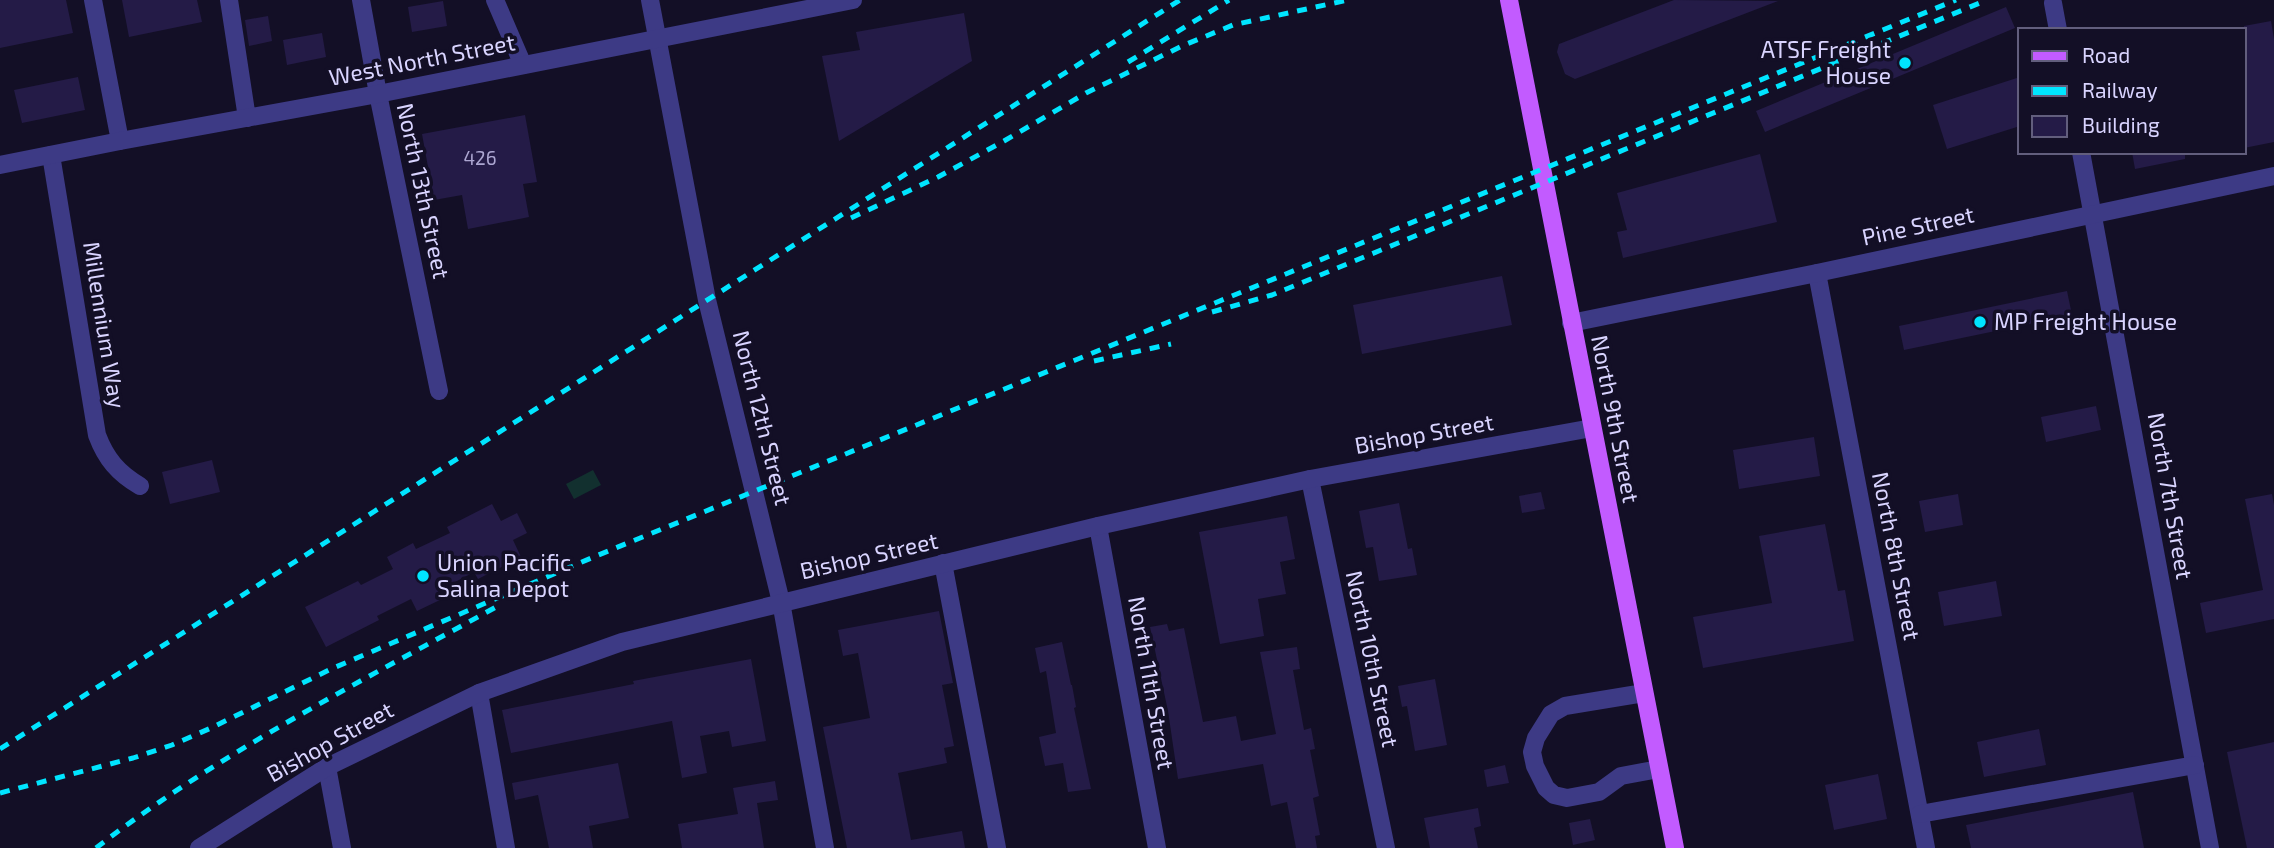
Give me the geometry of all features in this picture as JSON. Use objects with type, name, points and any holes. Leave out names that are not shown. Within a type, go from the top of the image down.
[{"type":"main road","name":"North 9th Street","points":[[1509,0],[1675,848]]},
{"type":"street","points":[[93,0],[120,141]]},
{"type":"street","points":[[229,0],[247,118]]},
{"type":"street","name":"North 13th Street","points":[[361,0],[439,391]]},
{"type":"street","points":[[495,0],[523,65]]},
{"type":"street","name":"North 12th Street","points":[[650,0],[707,300],[781,602],[825,848]]},
{"type":"street","name":"West North Street","points":[[0,165],[658,38],[787,6],[853,0]]},
{"type":"street","points":[[2053,2],[2058,28]]},
{"type":"street","name":"North 7th Street","points":[[2081,154],[2210,848]]},
{"type":"street","name":"Millennium Way","points":[[51,155],[97,435],[111,464],[122,475],[140,486]]},
{"type":"street","name":"Pine Street","points":[[1571,323],[2274,176]]},
{"type":"street","name":"North 8th Street","points":[[1818,273],[1926,848]]},
{"type":"street","name":"Bishop Street","points":[[199,848],[327,767],[479,693],[622,642],[1098,526],[1310,480],[1592,428]]},
{"type":"street","name":"North 10th Street","points":[[1310,480],[1386,848]]},
{"type":"street","name":"North 11th Street","points":[[1098,526],[1157,848]]},
{"type":"street","points":[[943,563],[997,848]]},
{"type":"street","points":[[1644,692],[1565,706],[1550,714],[1536,738],[1532,752],[1535,766],[1546,788],[1554,795],[1567,798],[1599,792],[1621,776],[1659,769]]},
{"type":"street","points":[[479,693],[506,848]]},
{"type":"street","points":[[1920,814],[2195,765]]},
{"type":"street","points":[[327,767],[342,848]]},
{"type":"green space","points":[[593,470],[601,485],[574,499],[566,484]]},
{"type":"building","points":[[0,0],[66,0],[73,33],[0,48]]},
{"type":"building","points":[[122,0],[197,0],[202,22],[129,37]]},
{"type":"building","points":[[1674,0],[1778,1],[1575,79],[1565,74],[1557,52],[1559,44]]},
{"type":"building","points":[[443,1],[447,26],[412,32],[408,7]]},
{"type":"building","points":[[2006,7],[2015,28],[1765,132],[1756,111]]},
{"type":"building","points":[[964,13],[972,61],[839,141],[822,56],[860,50],[856,32]]},
{"type":"building","points":[[268,16],[272,41],[249,46],[245,20]]},
{"type":"building","points":[[2271,21],[2274,39],[2274,142],[2246,148],[2246,28],[2244,26]]},
{"type":"building","points":[[322,33],[326,57],[287,65],[283,40]]},
{"type":"building","points":[[78,77],[85,110],[22,123],[14,90]]},
{"type":"building","points":[[2018,78],[2018,127],[1947,149],[1933,105]]},
{"type":"building","points":[[525,115],[537,182],[523,184],[529,217],[468,229],[462,195],[434,200],[422,134]]},
{"type":"building","points":[[1760,154],[1777,222],[1623,258],[1617,232],[1627,230],[1617,193]]},
{"type":"building","points":[[2132,154],[2185,154],[2185,159],[2135,169]]},
{"type":"building","points":[[1502,276],[1512,325],[1362,354],[1353,305]]},
{"type":"building","points":[[2067,291],[2072,315],[1904,350],[1899,326]]},
{"type":"building","points":[[2096,406],[2101,430],[2046,442],[2041,417]]},
{"type":"building","points":[[1814,437],[1820,476],[1739,489],[1733,450]]},
{"type":"building","points":[[212,460],[220,492],[170,504],[162,472]]},
{"type":"building","points":[[1541,492],[1545,509],[1522,513],[1519,496]]},
{"type":"building","points":[[1958,494],[1963,525],[1925,532],[1919,501]]},
{"type":"building","points":[[2272,494],[2274,619],[2206,633],[2200,603],[2263,590],[2245,499]]},
{"type":"building","points":[[1399,503],[1408,549],[1412,548],[1417,575],[1379,581],[1373,547],[1366,548],[1359,511]]},
{"type":"building","name":"Union Pacific Salina Depot","points":[[492,504],[501,521],[517,513],[527,533],[513,540],[521,557],[478,579],[474,572],[438,591],[442,599],[417,611],[411,599],[377,616],[379,620],[326,647],[305,607],[358,581],[361,585],[393,569],[387,557],[413,543],[416,549],[450,533],[447,527]]},
{"type":"building","points":[[1287,516],[1295,559],[1280,562],[1286,594],[1258,599],[1264,636],[1220,644],[1199,532]]},
{"type":"building","points":[[1825,524],[1838,591],[1845,590],[1854,641],[1703,668],[1693,617],[1772,603],[1759,536]]},
{"type":"building","points":[[1996,581],[2002,616],[1944,626],[1938,592]]},
{"type":"building","points":[[939,611],[953,683],[942,685],[954,746],[944,748],[947,763],[898,773],[911,840],[962,831],[965,848],[847,848],[823,727],[870,718],[858,653],[843,656],[838,630]]},
{"type":"building","points":[[1167,624],[1169,631],[1184,628],[1203,722],[1236,716],[1241,741],[1276,734],[1260,652],[1297,647],[1300,669],[1293,670],[1304,730],[1311,728],[1315,749],[1310,750],[1319,796],[1313,798],[1320,835],[1315,836],[1317,848],[1296,848],[1287,802],[1271,806],[1263,764],[1178,779],[1168,711],[1150,627]]},
{"type":"building","points":[[1062,642],[1091,789],[1068,792],[1063,763],[1045,766],[1039,737],[1056,733],[1046,671],[1040,673],[1035,648]]},
{"type":"building","points":[[751,659],[766,741],[732,747],[729,731],[700,736],[707,773],[682,778],[672,721],[511,753],[502,710],[634,684],[633,681]]},
{"type":"building","points":[[1435,679],[1447,745],[1415,751],[1407,706],[1402,707],[1398,686]]},
{"type":"building","points":[[2039,729],[2046,765],[1984,777],[1977,742]]},
{"type":"building","points":[[2274,742],[2274,848],[2247,848],[2227,752]]},
{"type":"building","points":[[618,763],[629,818],[589,826],[593,848],[549,848],[538,795],[515,800],[512,783]]},
{"type":"building","points":[[1505,765],[1509,783],[1487,787],[1484,770]]},
{"type":"building","points":[[1878,774],[1887,819],[1834,830],[1825,785]]},
{"type":"building","points":[[775,781],[778,800],[757,803],[764,848],[682,848],[678,824],[738,814],[733,788]]},
{"type":"building","points":[[2133,792],[2144,848],[1971,848],[1966,825]]},
{"type":"building","points":[[1478,808],[1481,826],[1474,828],[1478,848],[1430,848],[1424,818]]},
{"type":"building","points":[[1590,819],[1595,840],[1573,845],[1569,823]]},
{"type":"railway","points":[[0,749],[1180,0]]},
{"type":"railway","points":[[1128,62],[1229,0]]},
{"type":"railway","points":[[851,218],[938,177],[1086,93],[1182,46],[1233,25],[1348,0]]},
{"type":"railway","points":[[0,793],[172,745],[331,669],[596,556],[1956,0]]},
{"type":"railway","points":[[1212,312],[1272,295],[1987,0]]},
{"type":"railway","points":[[1094,361],[1171,344]]},
{"type":"railway","points":[[96,848],[143,813],[241,750],[496,607]]},
{"type":"place","name":"ATSF Freight House","points":[[1905,63]]},
{"type":"place","name":"MP Freight House","points":[[1980,322]]},
{"type":"place","name":"Union Pacific Salina Depot","points":[[423,576]]}]
